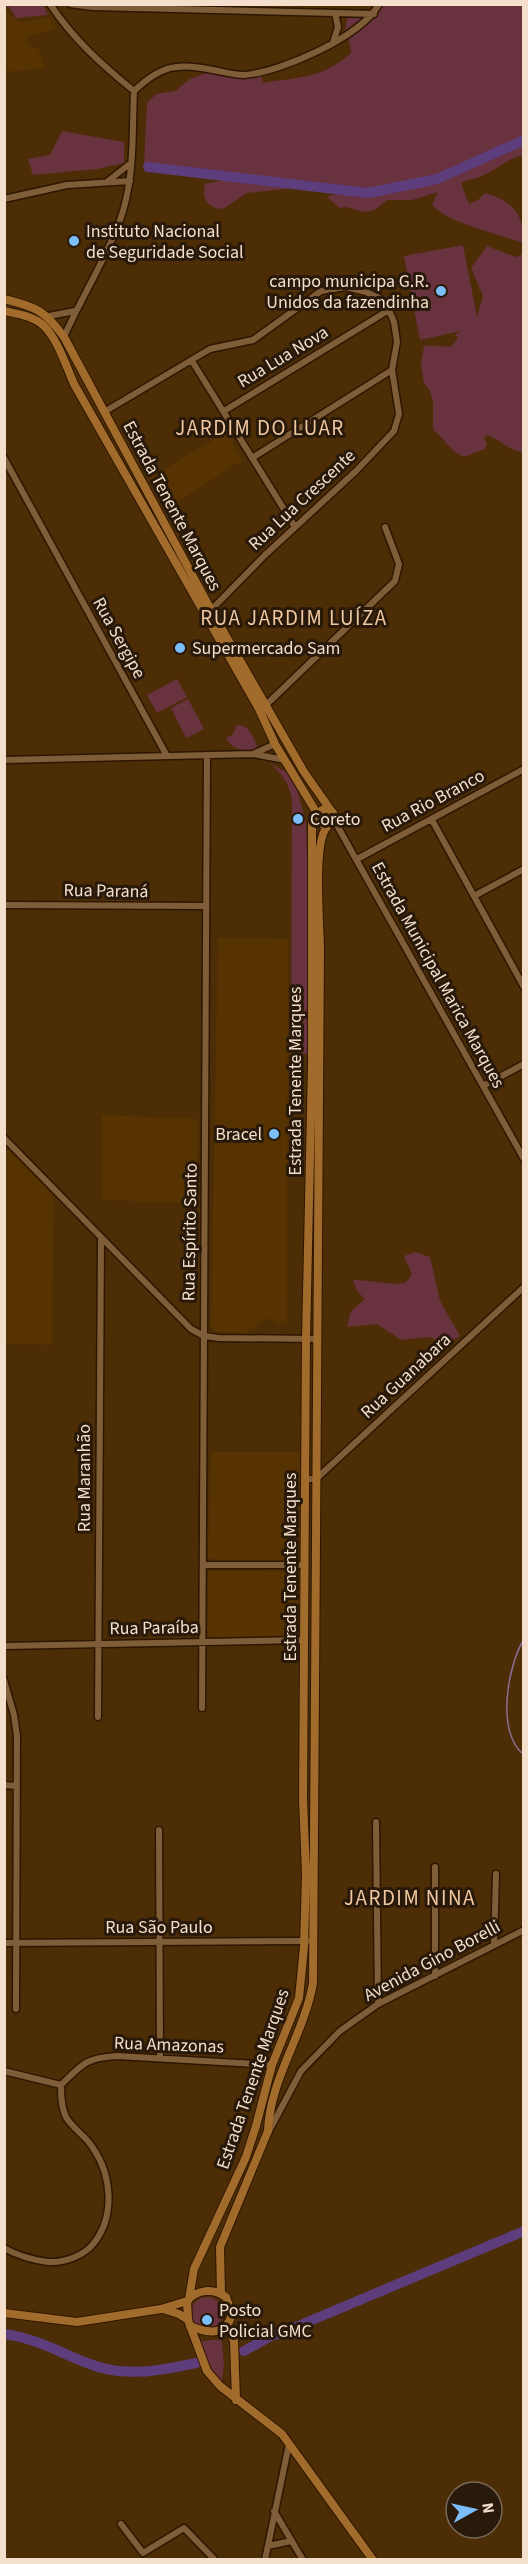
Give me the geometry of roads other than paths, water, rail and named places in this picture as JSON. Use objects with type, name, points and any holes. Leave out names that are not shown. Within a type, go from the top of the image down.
[{"type":"main road","name":"Estrada Tenente Marques","points":[[4,299],[21,303],[49,316],[64,337],[211,610],[331,821],[321,832],[318,860],[320,969],[314,1941],[310,1996],[277,2083],[269,2113],[268,2132],[220,2247],[221,2293],[226,2297],[231,2308],[228,2324],[234,2341],[236,2400]]},
{"type":"main road","name":"Estrada Tenente Marques","points":[[4,311],[30,318],[43,325],[55,342],[74,384],[259,709],[275,744],[318,816],[312,823],[312,1064],[304,1565],[303,1820],[306,1873],[299,1998],[272,2065],[246,2157],[194,2269],[188,2300],[189,2323],[207,2371],[236,2400]]},
{"type":"main road","points":[[275,744],[284,742],[296,759]]},
{"type":"main road","points":[[323,810],[331,821],[320,823],[318,816],[323,810]]},
{"type":"main road","points":[[4,2313],[77,2322],[161,2309],[188,2300],[200,2292],[221,2293]]},
{"type":"main road","points":[[161,2309],[179,2314],[189,2323],[213,2333],[228,2324]]},
{"type":"main road","points":[[236,2400],[274,2427],[289,2444],[373,2559]]},
{"type":"street","points":[[50,4],[86,50],[134,91]]},
{"type":"street","points":[[70,4],[92,7],[374,14]]},
{"type":"street","points":[[64,337],[120,219],[130,181],[134,91],[154,73],[174,66],[201,67],[243,75],[292,61],[333,43],[361,27],[374,14],[379,4]]},
{"type":"street","points":[[333,43],[338,27],[335,13]]},
{"type":"street","points":[[108,182],[130,163]]},
{"type":"street","points":[[4,199],[68,185],[130,181]]},
{"type":"street","points":[[104,412],[219,346],[253,340],[313,295],[345,287],[379,298],[389,310]]},
{"type":"street","name":"Rua Lua Crescente","points":[[211,610],[356,471],[394,431],[399,414],[392,370],[397,342],[394,322],[389,310]]},
{"type":"street","name":"Rua Lua Nova","points":[[224,411],[389,310]]},
{"type":"street","points":[[49,316],[75,311]]},
{"type":"street","points":[[192,361],[295,527]]},
{"type":"street","points":[[252,458],[392,370]]},
{"type":"street","name":"Rua Sergipe","points":[[4,458],[167,756]]},
{"type":"street","points":[[266,705],[395,581],[399,564],[385,526]]},
{"type":"street","points":[[253,754],[275,744]]},
{"type":"street","points":[[4,760],[253,754],[285,760]]},
{"type":"street","name":"Rua Espírito Santo","points":[[202,1708],[207,755]]},
{"type":"street","name":"Rua Rio Branco","points":[[357,860],[524,769]]},
{"type":"street","points":[[432,819],[524,987]]},
{"type":"street","name":"Estrada Municipal Marica Marques","points":[[331,821],[357,860],[524,1159]]},
{"type":"street","points":[[474,896],[524,869]]},
{"type":"street","name":"Rua Paraná","points":[[4,904],[206,906]]},
{"type":"street","points":[[515,970],[524,965]]},
{"type":"street","points":[[483,1086],[524,1064]]},
{"type":"street","points":[[4,1138],[179,1319],[204,1336],[316,1339]]},
{"type":"street","name":"Rua Maranhão","points":[[98,1717],[101,1239]]},
{"type":"street","name":"Rua Guanabara","points":[[316,1479],[524,1287]]},
{"type":"street","points":[[305,1479],[316,1479]]},
{"type":"street","points":[[203,1565],[304,1565]]},
{"type":"street","name":"Rua Paraíba","points":[[4,1646],[304,1640]]},
{"type":"street","points":[[4,1680],[14,1715],[17,1736],[16,2009]]},
{"type":"street","points":[[4,1785],[16,1785]]},
{"type":"street","points":[[376,1822],[378,2004]]},
{"type":"street","points":[[159,1830],[160,2058]]},
{"type":"street","points":[[435,1867],[435,1976]]},
{"type":"street","points":[[494,1945],[496,1874]]},
{"type":"street","name":"Avenida Gino Borelli","points":[[268,2132],[301,2071],[340,2031],[378,2004],[524,1930]]},
{"type":"street","name":"Rua São Paulo","points":[[4,1943],[314,1941]]},
{"type":"street","name":"Rua Amazonas","points":[[61,2085],[93,2058],[117,2056],[272,2065]]},
{"type":"street","points":[[4,2071],[61,2085],[62,2105],[67,2119],[94,2149],[104,2169],[109,2198],[103,2228],[88,2250],[64,2261],[51,2262],[33,2259],[4,2248]]},
{"type":"street","points":[[265,2559],[289,2444]]},
{"type":"street","points":[[274,2511],[303,2559]]},
{"type":"street","points":[[121,2524],[143,2553],[184,2528],[215,2559]]},
{"type":"street","points":[[268,2546],[291,2541]]},
{"type":"waterway","points":[[148,167],[368,193],[437,179],[524,140]]},
{"type":"waterway","points":[[524,1639],[513,1666],[507,1699],[510,1731],[515,1745],[524,1755]]},
{"type":"waterway","points":[[244,2351],[269,2337],[524,2231]]},
{"type":"waterway","points":[[4,2334],[37,2342],[87,2363],[114,2370],[141,2372],[196,2363]]},
{"type":"place","name":"Instituto Nacional de Seguridade Social","points":[[74,241]]},
{"type":"place","name":"campo municipa G.R. Unidos da fazendinha","points":[[441,291]]},
{"type":"place","name":"Supermercado Sam","points":[[180,648]]},
{"type":"place","name":"Coreto","points":[[298,819]]},
{"type":"place","name":"Bracel","points":[[274,1134]]},
{"type":"place","name":"Posto Policial GMC","points":[[207,2320]]},
{"type":"district","name":"JARDIM DO LUAR","points":[[260,428]]},
{"type":"district","name":"RUA JARDIM LUÍZA","points":[[294,618]]},
{"type":"district","name":"JARDIM NINA","points":[[410,1898]]}]
